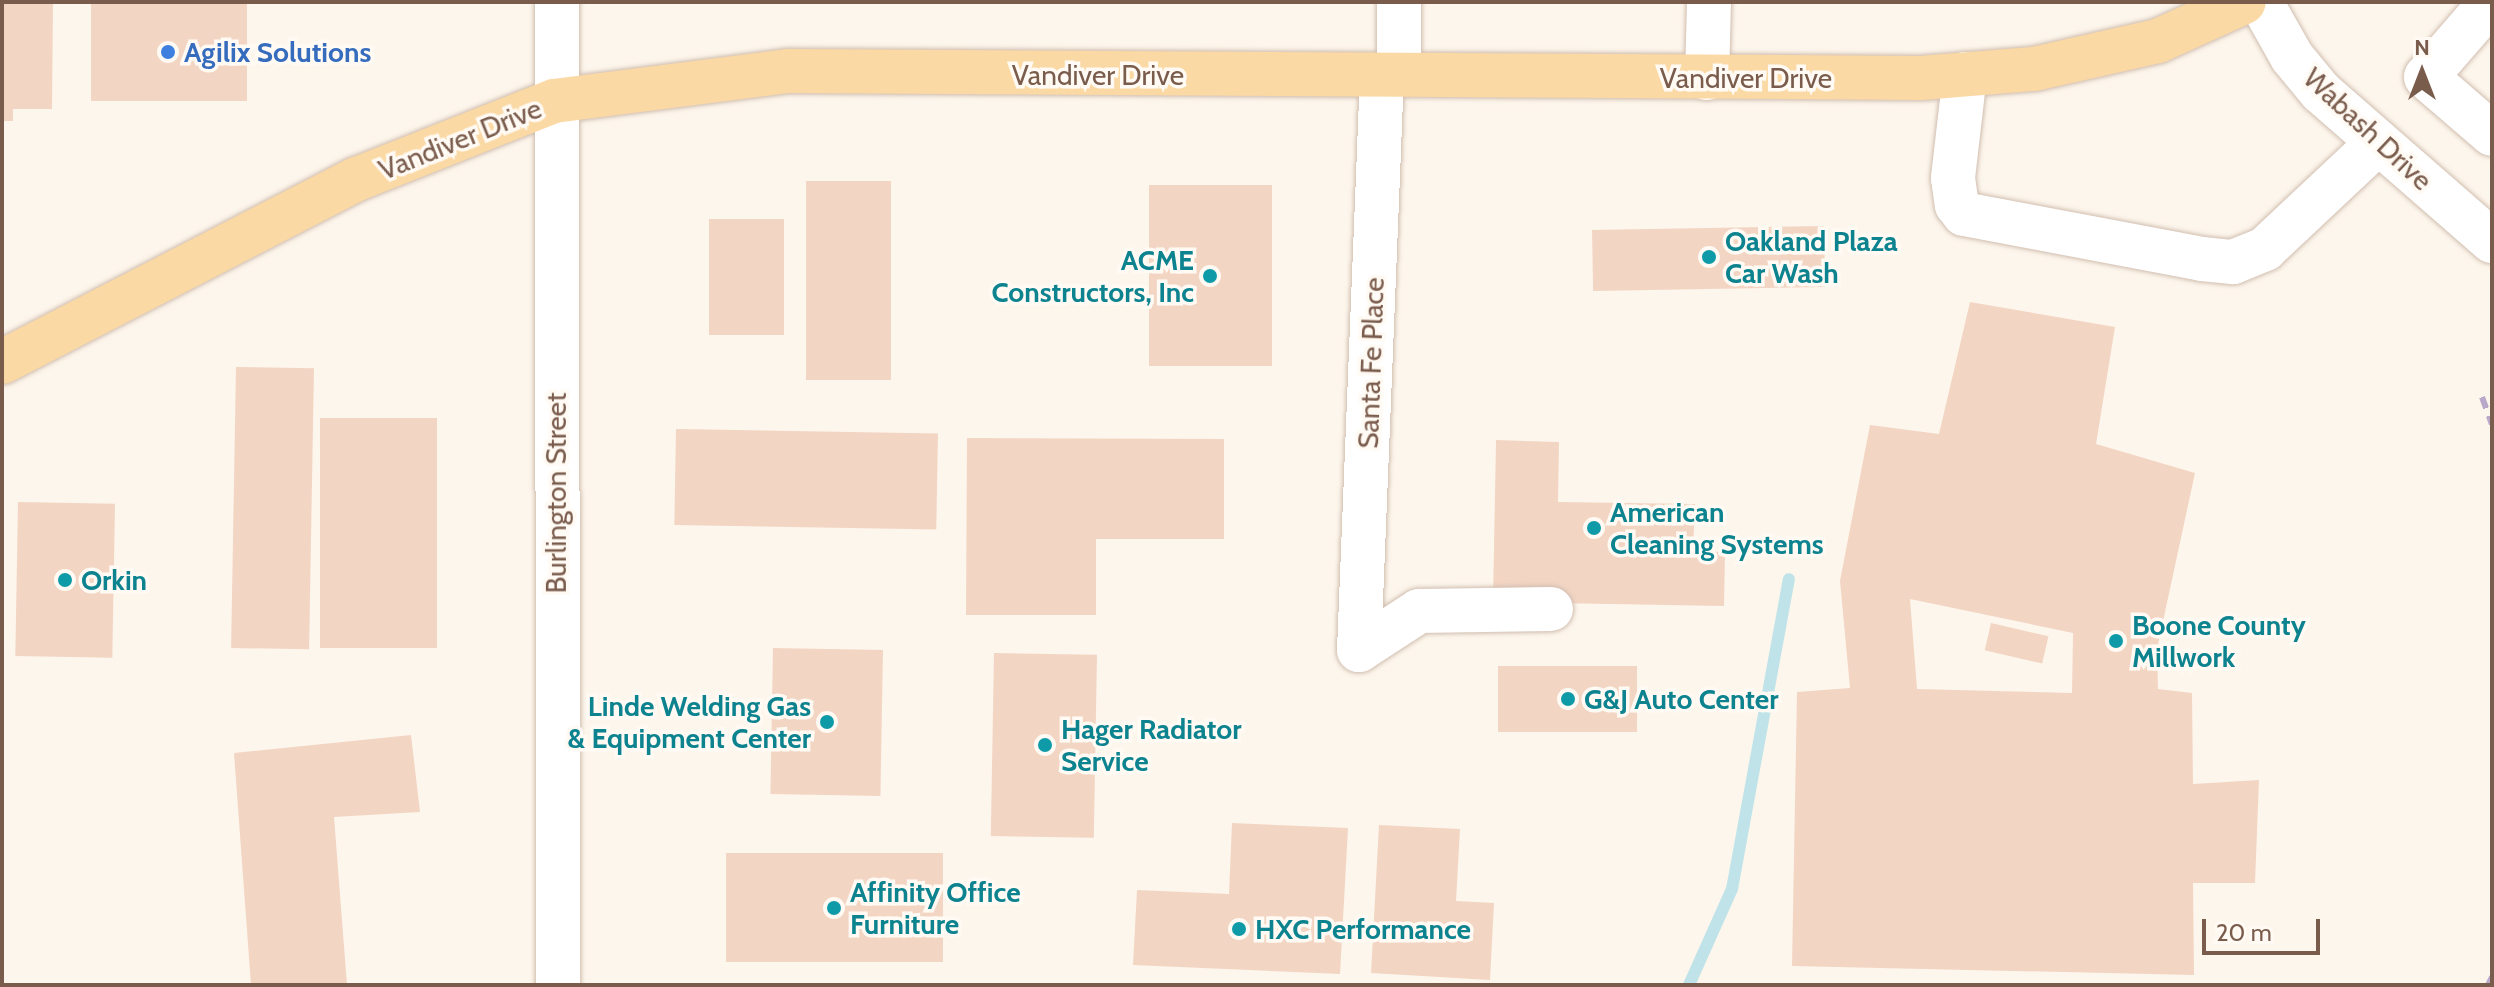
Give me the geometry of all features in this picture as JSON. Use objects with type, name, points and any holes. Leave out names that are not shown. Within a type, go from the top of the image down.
[{"type":"main road","name":"Vandiver Drive","points":[[2,362],[357,179],[554,101],[788,71],[1707,78],[1965,74],[2034,69],[2158,41],[2244,2]]},
{"type":"street","name":"Burlington Street","points":[[557,2],[554,101],[558,985]]},
{"type":"street","name":"Santa Fe Place","points":[[1399,2],[1390,75],[1359,650],[1419,611],[1551,609]]},
{"type":"street","points":[[1707,78],[1709,2]]},
{"type":"street","name":"Wabash Drive","points":[[2261,2],[2292,57],[2378,143],[2487,226]]},
{"type":"street","points":[[2491,2],[2426,77],[2492,134]]},
{"type":"street","points":[[1965,74],[1953,178],[1964,214],[2211,260],[2233,262],[2265,249],[2378,143]]},
{"type":"building","points":[[2,2],[53,2],[52,109],[13,109],[13,121],[2,121]]},
{"type":"building","name":"Agilix Solutions","points":[[91,2],[247,2],[247,101],[91,101]]},
{"type":"building","points":[[806,181],[891,181],[891,380],[806,380]]},
{"type":"building","name":"ACME Constructors, Inc","points":[[1149,185],[1272,185],[1272,366],[1149,366]]},
{"type":"building","points":[[709,219],[784,219],[784,335],[709,335]]},
{"type":"building","name":"Oakland Plaza Car Wash","points":[[1824,226],[1825,287],[1593,291],[1592,230]]},
{"type":"building","name":"Boone County Millwork","points":[[1970,302],[2115,327],[2096,444],[2195,473],[2157,649],[2158,689],[2192,693],[2193,784],[2259,780],[2255,883],[2193,883],[2194,975],[1792,966],[1797,692],[1850,688],[1840,581],[1870,425],[1939,434]],"holes":[[[1910,599],[2073,633],[2072,693],[1917,689]]]},
{"type":"building","points":[[236,367],[314,368],[309,649],[231,648]]},
{"type":"building","points":[[320,418],[437,418],[437,648],[320,648]]},
{"type":"building","points":[[676,429],[938,434],[936,530],[674,525]]},
{"type":"building","points":[[967,438],[1224,439],[1224,539],[1096,539],[1096,615],[966,615]]},
{"type":"building","name":"American Cleaning Systems","points":[[1496,440],[1559,442],[1558,502],[1695,504],[1693,551],[1725,552],[1724,606],[1493,602]]},
{"type":"building","name":"Orkin","points":[[18,502],[115,504],[112,658],[15,656]]},
{"type":"building","points":[[1991,623],[2048,636],[2042,664],[1985,650]]},
{"type":"building","name":"Linde Welding Gas & Equipment Center","points":[[773,648],[883,650],[880,796],[770,794]]},
{"type":"building","name":"Hager Radiator Service","points":[[994,653],[1097,655],[1094,838],[991,836]]},
{"type":"building","name":"G&J Auto Center","points":[[1498,666],[1637,666],[1637,732],[1498,732]]},
{"type":"building","points":[[411,735],[420,812],[334,817],[347,985],[251,985],[234,753]]},
{"type":"building","name":"HXC Performance","points":[[1232,823],[1348,828],[1340,974],[1133,965],[1137,890],[1229,894]]},
{"type":"building","points":[[1379,825],[1460,829],[1456,901],[1494,903],[1490,980],[1371,973]]},
{"type":"building","name":"Affinity Office Furniture","points":[[726,853],[943,853],[943,962],[726,962]]},
{"type":"waterway","points":[[1689,985],[1732,889],[1789,579]]},
{"type":"railway","points":[[2482,397],[2492,424]]},
{"type":"railway","points":[[2488,985],[2492,977]]},
{"type":"place","name":"Agilix Solutions","points":[[168,52]]},
{"type":"place","name":"Oakland Plaza Car Wash","points":[[1709,257]]},
{"type":"place","name":"ACME Constructors, Inc","points":[[1210,276]]},
{"type":"place","name":"American Cleaning Systems","points":[[1594,528]]},
{"type":"place","name":"Orkin","points":[[65,580]]},
{"type":"place","name":"Boone County Millwork","points":[[2116,641]]},
{"type":"place","name":"G&J Auto Center","points":[[1568,699]]},
{"type":"place","name":"Linde Welding Gas & Equipment Center","points":[[827,722]]},
{"type":"place","name":"Hager Radiator Service","points":[[1045,745]]},
{"type":"place","name":"Affinity Office Furniture","points":[[834,908]]},
{"type":"place","name":"HXC Performance","points":[[1239,929]]}]
